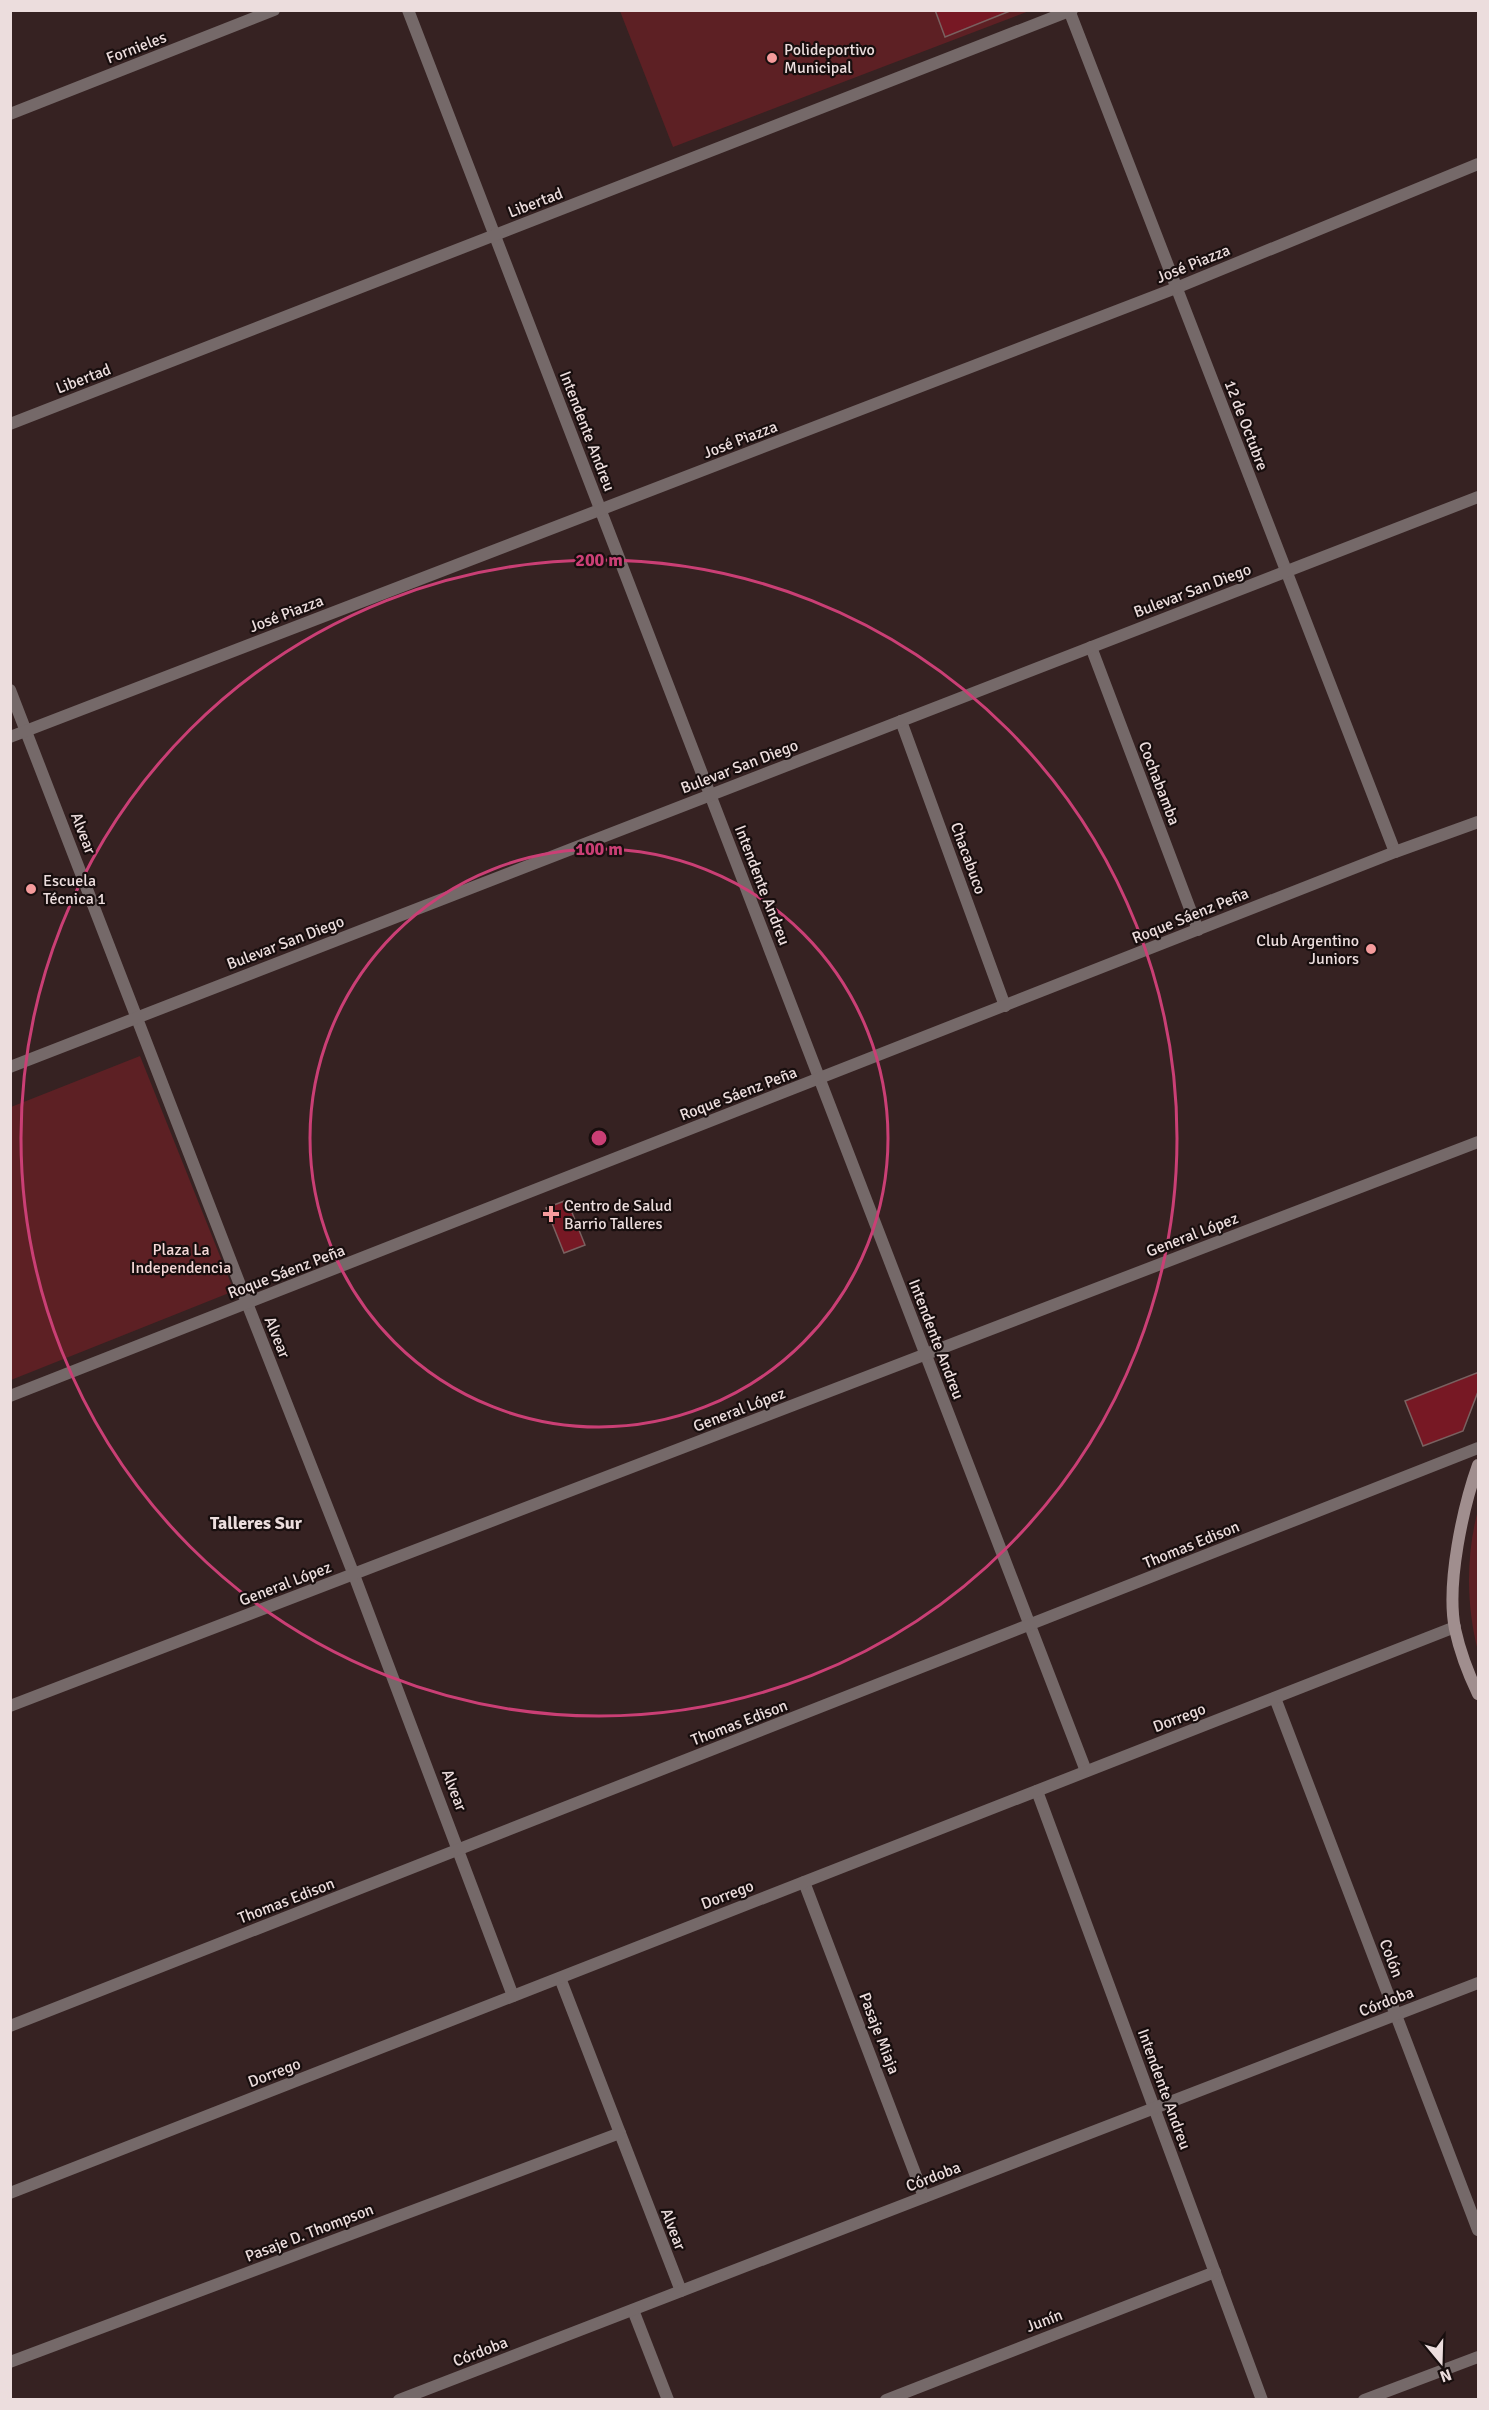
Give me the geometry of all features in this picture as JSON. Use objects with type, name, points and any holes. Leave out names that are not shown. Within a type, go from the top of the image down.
[{"type":"main road","points":[[1479,1465],[1464,1516],[1452,1599],[1455,1627],[1466,1666],[1479,1694]]},
{"type":"street","name":"Fornieles","points":[[10,114],[274,10]]},
{"type":"street","name":"Intendente Andreu","points":[[408,10],[1086,1771]]},
{"type":"street","name":"Libertad","points":[[10,424],[494,233],[1070,11]]},
{"type":"street","name":"12 de Octubre","points":[[1070,11],[1395,852]]},
{"type":"street","name":"José Piazza","points":[[10,737],[1176,288],[1479,164]]},
{"type":"street","name":"Bulevar San Diego","points":[[10,1067],[1479,497]]},
{"type":"street","name":"Cochabamba","points":[[1091,647],[1198,930]]},
{"type":"street","name":"Alvear","points":[[10,690],[460,1849],[513,1996]]},
{"type":"street","name":"Chacabuco","points":[[901,721],[1005,1006]]},
{"type":"street","name":"Roque Sáenz Peña","points":[[10,1396],[1395,852],[1479,822]]},
{"type":"street","name":"General López","points":[[10,1706],[1479,1142]]},
{"type":"street","name":"Thomas Edison","points":[[10,2026],[1479,1448]]},
{"type":"street","name":"Dorrego","points":[[10,2193],[1455,1627]]},
{"type":"street","name":"Colón","points":[[1275,1698],[1479,2230]]},
{"type":"street","name":"Intendente Andreu","points":[[1037,1791],[1262,2400]]},
{"type":"street","name":"Pasaje Miaja","points":[[804,1882],[924,2197]]},
{"type":"street","name":"Alvear","points":[[560,1978],[681,2291]]},
{"type":"street","name":"Córdoba","points":[[399,2400],[1479,1983]]},
{"type":"street","name":"Pasaje D. Thompson","points":[[10,2362],[620,2133]]},
{"type":"street","name":"Junín","points":[[886,2400],[1215,2272]]},
{"type":"street","points":[[633,2310],[668,2400]]},
{"type":"street","points":[[1364,2400],[1479,2357]]},
{"type":"green space","name":"Polideportivo Municipal","points":[[620,11],[1029,11],[673,147]]},
{"type":"green space","name":"Plaza La Independencia","points":[[140,1056],[234,1291],[11,1380],[11,1107]]},
{"type":"green space","points":[[1478,1510],[1478,1651],[1471,1616],[1469,1580],[1471,1545]]},
{"type":"building","points":[[935,10],[1010,10],[1010,11],[945,37]]},
{"type":"building","points":[[567,1200],[585,1245],[564,1253],[546,1208]]},
{"type":"building","points":[[1479,1372],[1479,1389],[1463,1431],[1423,1446],[1405,1401]]},
{"type":"place","name":"Polideportivo Municipal","points":[[772,58]]},
{"type":"place","name":"Escuela Técnica 1","points":[[31,889]]},
{"type":"place","name":"Club Argentino Juniors","points":[[1371,949]]},
{"type":"place","name":"Centro de Salud Barrio Talleres","points":[[551,1214]]},
{"type":"district","name":"Talleres Sur","points":[[256,1523]]}]
